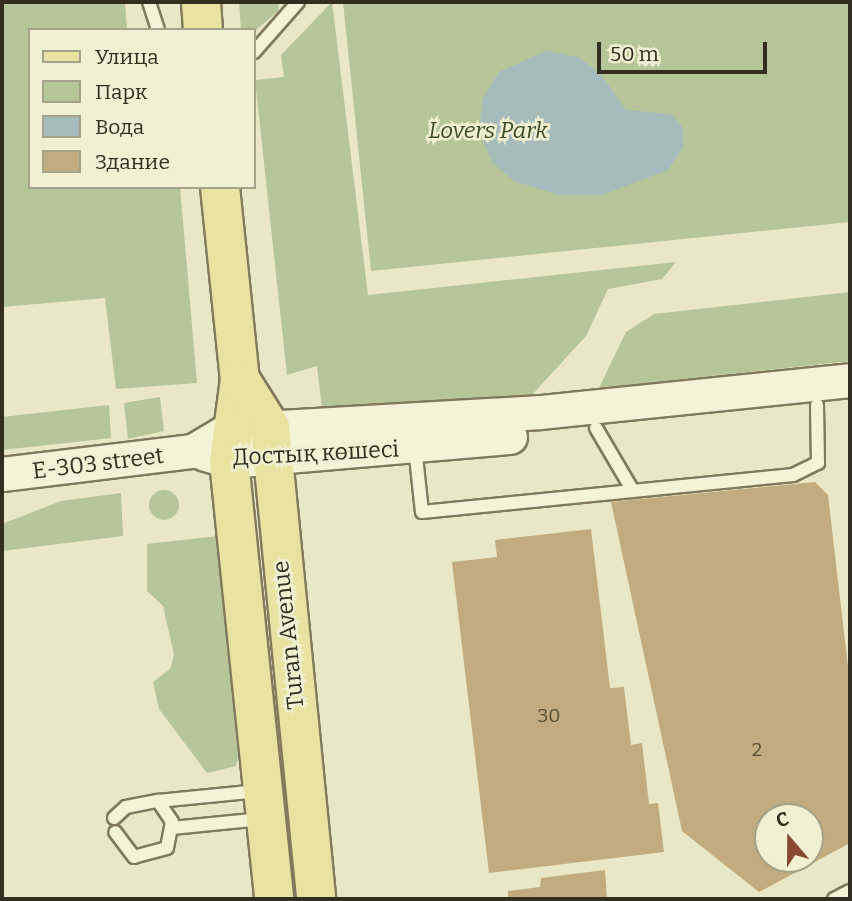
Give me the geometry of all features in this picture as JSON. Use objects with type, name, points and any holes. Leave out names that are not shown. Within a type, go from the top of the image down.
[{"type":"main road","points":[[201,2],[204,28]]},
{"type":"main road","name":"Turan Avenue","points":[[220,189],[240,379],[272,442],[316,899]]},
{"type":"main road","name":"Turan Avenue","points":[[240,379],[217,447],[274,899]]},
{"type":"street","name":"Достық көшесі","points":[[217,447],[850,380]]},
{"type":"street","name":"Достық көшесі","points":[[272,442],[415,447],[850,402]]},
{"type":"street","name":"E-303 street","points":[[2,474],[217,447]]},
{"type":"lane","points":[[149,2],[157,28]]},
{"type":"lane","points":[[256,50],[298,2]]},
{"type":"lane","points":[[415,447],[422,512],[793,475],[818,463],[817,405]]},
{"type":"lane","points":[[596,428],[633,491]]},
{"type":"lane","points":[[158,801],[172,828],[167,848],[134,857],[114,825],[126,807],[158,801],[264,805]]},
{"type":"lane","points":[[172,828],[264,805]]},
{"type":"lane","points":[[834,899],[850,891]]},
{"type":"green space","points":[[2,2],[125,2],[127,28],[28,28],[28,189],[180,189],[197,383],[116,389],[105,298],[2,307]]},
{"type":"green space","points":[[239,2],[279,2],[278,11],[256,30],[256,28],[241,28]]},
{"type":"green space","points":[[332,2],[368,295],[676,262],[662,279],[608,289],[586,336],[530,397],[322,408],[317,366],[287,375],[256,89],[256,80],[284,77],[281,55]]},
{"type":"green space","name":"Lovers Park","points":[[343,2],[850,2],[850,222],[371,271]]},
{"type":"green space","points":[[850,292],[850,361],[599,388],[626,332],[654,314]]},
{"type":"green space","points":[[160,397],[164,431],[128,439],[124,403]]},
{"type":"green space","points":[[109,405],[111,438],[2,450],[2,417]]},
{"type":"green space","points":[[164,490],[174,495],[179,505],[174,515],[164,520],[154,515],[149,505],[154,495]]},
{"type":"green space","points":[[121,493],[123,536],[2,551],[2,524],[61,501]]},
{"type":"green space","points":[[218,536],[238,757],[236,766],[207,773],[159,709],[153,682],[170,669],[174,655],[163,606],[147,591],[147,544]]},
{"type":"water","points":[[546,51],[578,57],[600,73],[626,110],[671,114],[683,128],[683,147],[668,170],[602,195],[559,195],[514,181],[492,162],[479,130],[483,98],[499,72]]},
{"type":"building","points":[[815,482],[828,495],[850,684],[850,843],[824,857],[824,803],[754,803],[754,873],[794,873],[759,892],[682,831],[611,502]]},
{"type":"building","points":[[591,529],[610,688],[624,687],[631,745],[642,743],[649,804],[658,803],[664,852],[489,873],[452,562],[497,557],[495,540]]},
{"type":"building","points":[[605,870],[607,899],[508,899],[508,891],[540,887],[541,878]]}]
